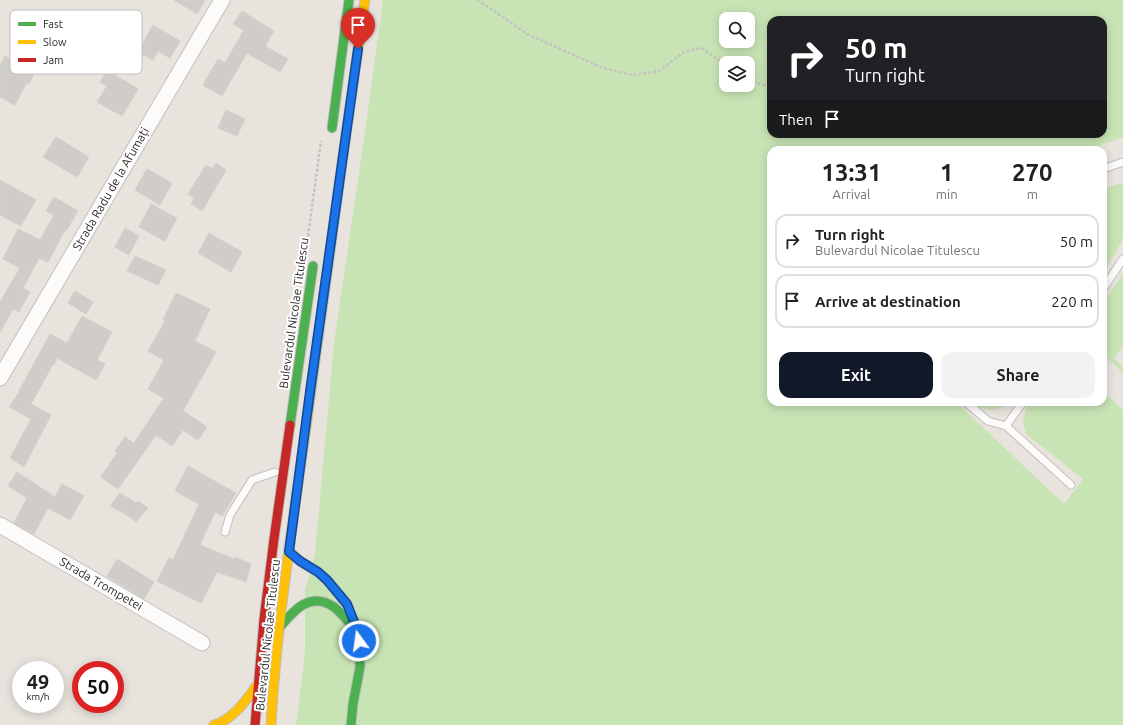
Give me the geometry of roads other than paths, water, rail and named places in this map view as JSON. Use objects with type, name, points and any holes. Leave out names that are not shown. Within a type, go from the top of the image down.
[{"type":"main road","points":[[331,134],[349,0]]},
{"type":"main road","name":"Bulevardul Nicolae Titulescu","points":[[271,725],[272,693],[279,628],[314,361],[365,0]]},
{"type":"main road","name":"Bulevardul Nicolae Titulescu","points":[[255,725],[264,619],[274,539],[314,259]]},
{"type":"main road","points":[[289,552],[322,576],[337,592],[347,604],[358,632],[360,667],[353,704],[351,725]]},
{"type":"main road","points":[[279,628],[299,606],[318,600],[331,605],[338,610],[358,632]]},
{"type":"main road","points":[[214,725],[223,722],[233,714],[246,701],[258,684]]},
{"type":"street","name":"Strada Radu de la Afumați","points":[[0,378],[222,0]]},
{"type":"street","name":"Strada Trompetei","points":[[0,525],[202,643]]},
{"type":"lane","points":[[1107,168],[1123,162]]},
{"type":"lane","points":[[1107,283],[1123,259]]},
{"type":"lane","points":[[971,406],[988,421],[1006,426],[1071,485]]},
{"type":"lane","points":[[1006,426],[1020,406]]},
{"type":"lane","points":[[225,532],[230,516],[252,480],[275,472]]}]
